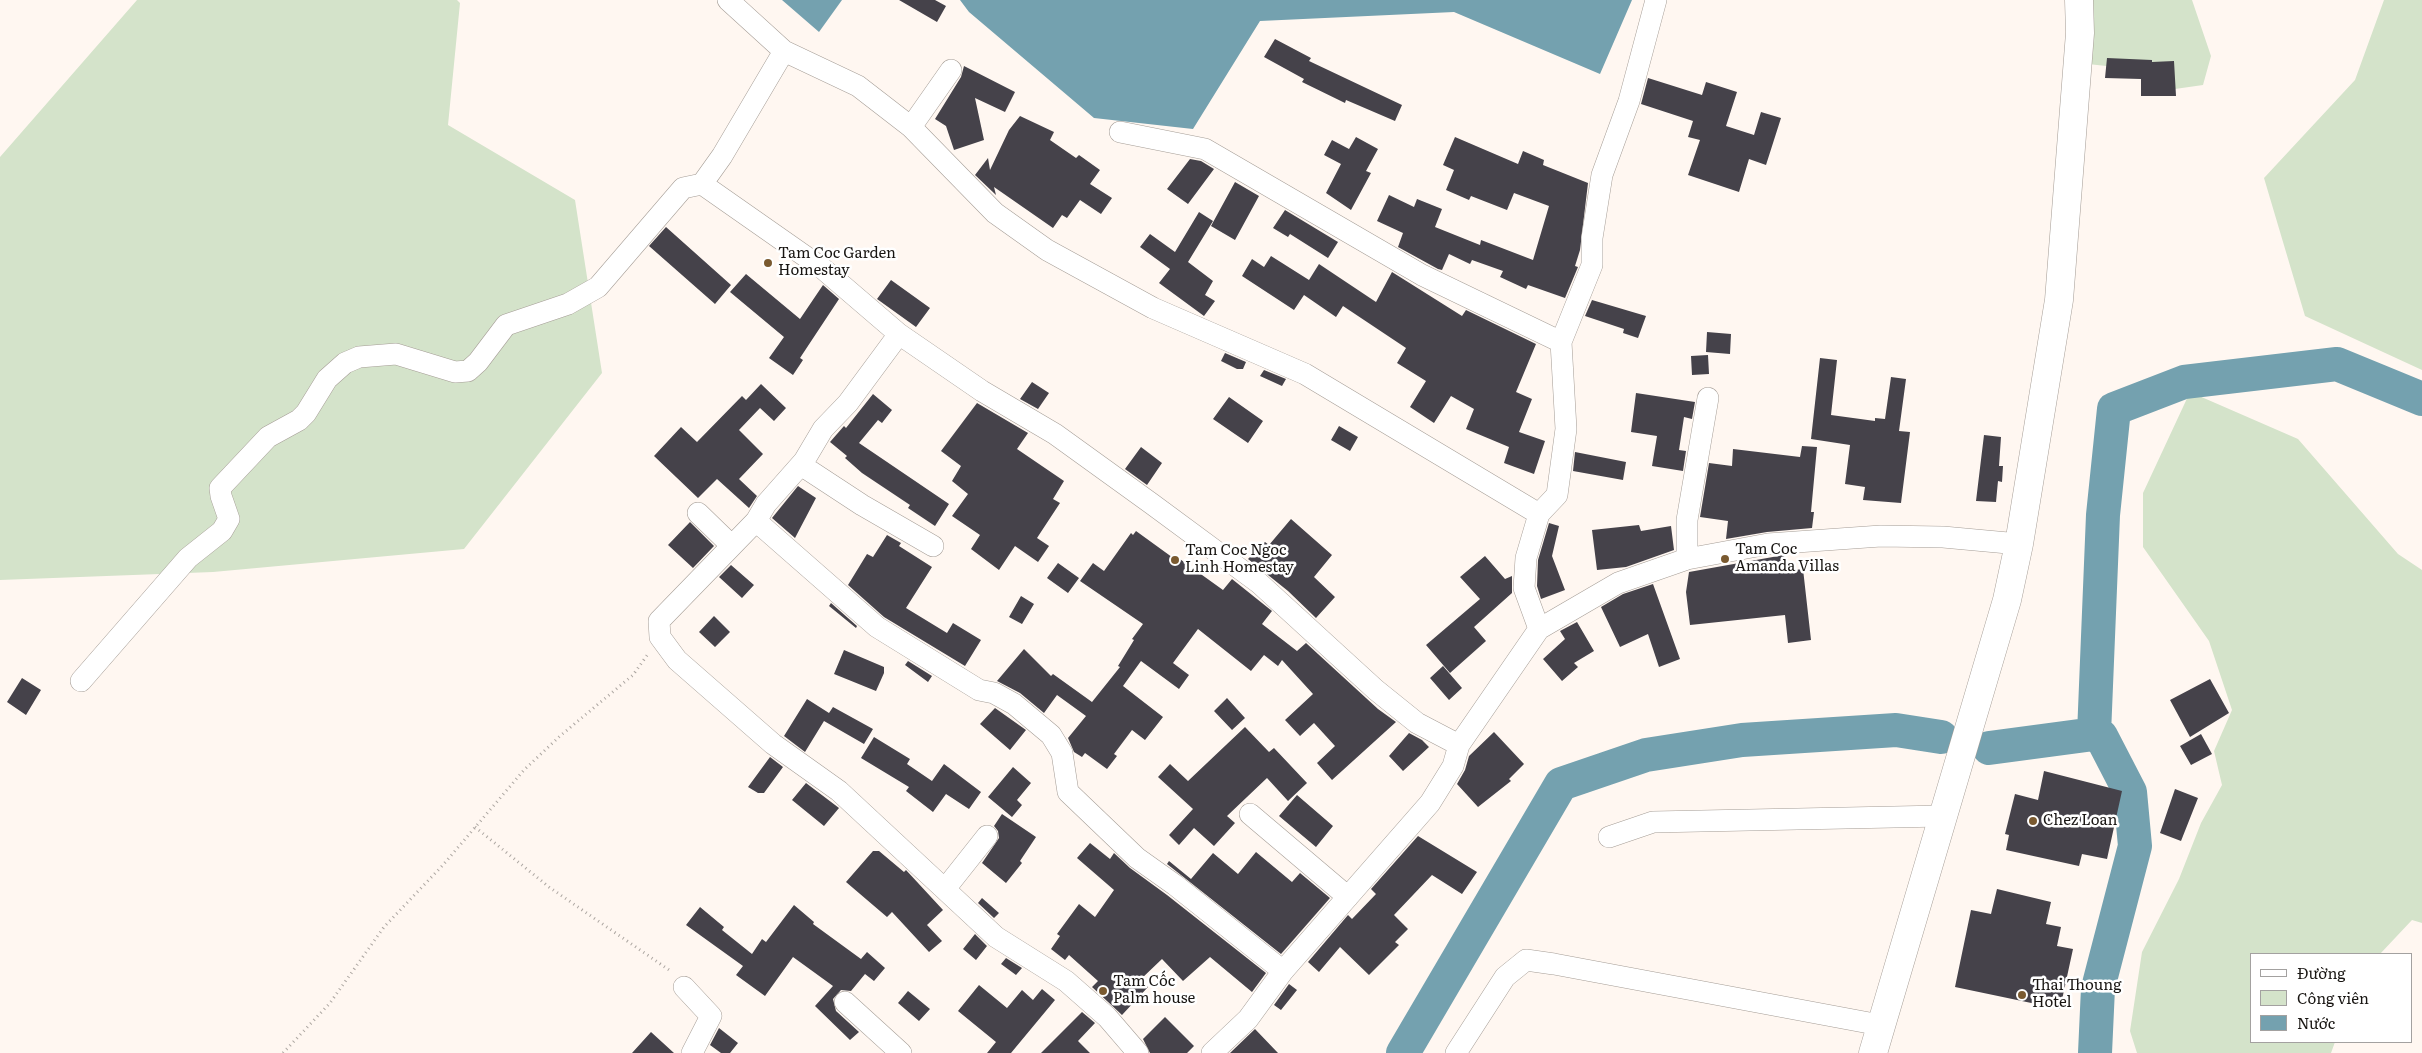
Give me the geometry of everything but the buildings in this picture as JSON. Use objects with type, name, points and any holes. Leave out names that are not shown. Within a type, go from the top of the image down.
[{"type":"main road","points":[[1873,1053],[2007,600],[2019,544],[2059,300],[2080,33],[2079,0]]},
{"type":"street","points":[[728,0],[784,51],[858,86],[911,126],[995,213],[1048,250],[1153,308],[1305,374],[1539,514]]},
{"type":"street","points":[[1539,628],[1524,588],[1526,558],[1539,514],[1556,495],[1566,429],[1561,342],[1592,265],[1592,238],[1602,175],[1629,101],[1656,0]]},
{"type":"street","points":[[81,681],[188,558],[222,531],[229,519],[220,488],[268,437],[299,420],[306,413],[327,380],[345,363],[359,357],[396,354],[455,372],[468,371],[478,362],[506,325],[568,304],[598,288],[683,188],[702,184],[722,156],[784,51]]},
{"type":"street","points":[[911,126],[950,70]]},
{"type":"street","points":[[1120,132],[1204,149],[1422,275],[1561,342]]},
{"type":"street","points":[[702,184],[822,268],[899,334],[982,391],[1055,434],[1138,493],[1259,583],[1376,690],[1417,723],[1459,745]]},
{"type":"street","points":[[899,334],[848,403],[823,429],[801,465],[766,504],[756,521],[659,621],[660,637],[677,660],[773,744],[839,791],[996,937],[1066,981],[1107,1017],[1138,1053]]},
{"type":"street","points":[[1687,559],[1687,520],[1708,398]]},
{"type":"street","points":[[801,465],[862,505],[933,546]]},
{"type":"street","points":[[698,513],[732,545]]},
{"type":"street","points":[[756,521],[877,627],[979,690],[994,693],[1014,704],[1051,735],[1062,753],[1068,792],[1137,858],[1175,885],[1283,971]]},
{"type":"street","points":[[1212,1053],[1248,1019],[1283,971],[1430,803],[1453,766],[1459,745],[1539,628],[1618,583],[1687,559],[1768,544],[1881,536],[1943,537],[2019,544]]},
{"type":"street","points":[[1250,814],[1348,897]]},
{"type":"street","points":[[1609,838],[1654,822],[1942,816]]},
{"type":"street","points":[[945,889],[987,836]]},
{"type":"street","points":[[1456,1053],[1505,977],[1526,960],[1880,1025]]},
{"type":"street","points":[[684,988],[711,1016],[692,1053]]},
{"type":"street","points":[[845,1002],[901,1053]]},
{"type":"path","points":[[283,1053],[330,1003],[384,927],[476,827],[524,770],[560,736],[633,675],[660,637]]},
{"type":"path","points":[[476,827],[549,887],[675,974],[684,988]]},
{"type":"green space","points":[[137,0],[457,0],[460,3],[448,125],[575,200],[602,373],[464,549],[213,572],[0,580],[0,157]]},
{"type":"green space","points":[[2087,0],[2192,0],[2211,56],[2203,85],[2175,89],[2152,71],[2088,64]]},
{"type":"green space","points":[[2384,0],[2422,0],[2422,370],[2305,316],[2264,178],[2355,80]]},
{"type":"green space","points":[[2190,392],[2298,439],[2398,554],[2422,570],[2422,923],[2412,920],[2381,953],[2250,953],[2250,1043],[2335,1043],[2331,1053],[2137,1053],[2130,1031],[2142,952],[2179,879],[2201,823],[2222,785],[2214,751],[2232,710],[2209,641],[2143,547],[2143,493]]},
{"type":"water","points":[[782,0],[842,0],[819,32]]},
{"type":"water","points":[[960,0],[1632,0],[1600,74],[1454,12],[1260,21],[1193,129],[1094,118],[969,12]]},
{"type":"waterway","points":[[1989,748],[2094,734],[2103,515],[2114,409],[2184,382],[2337,364],[2422,399]]},
{"type":"waterway","points":[[1403,1053],[1561,784],[1646,755],[1742,740],[1896,730],[1941,737]]},
{"type":"waterway","points":[[2094,734],[2101,736],[2130,792],[2135,846],[2098,988],[2095,1053]]},
{"type":"place","name":"Tam Coc Garden Homestay","points":[[768,263]]},
{"type":"place","name":"Tam Coc Amanda Villas","points":[[1725,559]]},
{"type":"place","name":"Tam Coc Ngoc Linh Homestay","points":[[1175,560]]},
{"type":"place","name":"Chez Loan","points":[[2033,821]]},
{"type":"place","name":"Tam Cốc Palm house","points":[[1103,991]]},
{"type":"place","name":"Thai Thoung Hotel","points":[[2022,995]]}]
